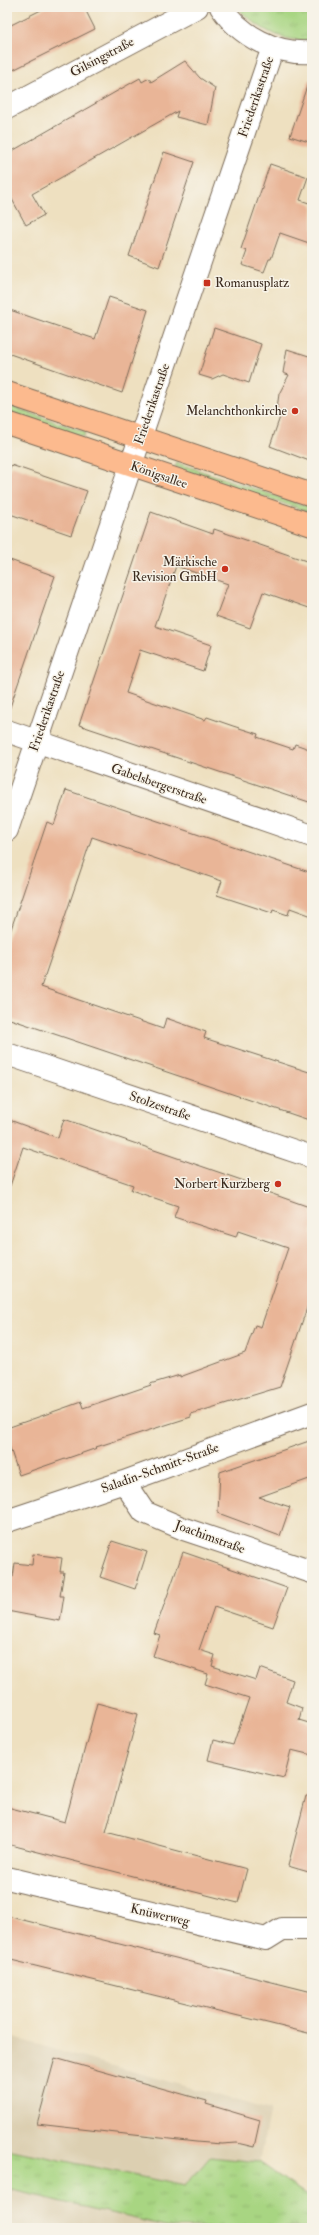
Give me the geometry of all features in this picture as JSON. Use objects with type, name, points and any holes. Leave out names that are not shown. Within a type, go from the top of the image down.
[{"type":"main road","points":[[7,393],[312,495]]},
{"type":"main road","name":"Königsallee","points":[[7,423],[312,525]]},
{"type":"street","name":"Gilsingstraße","points":[[7,108],[197,7]]},
{"type":"street","points":[[221,7],[237,26],[255,39],[273,47],[292,52],[312,52]]},
{"type":"street","name":"Friederikastraße","points":[[7,830],[273,47]]},
{"type":"street","name":"Gabelsbergerstraße","points":[[7,731],[312,836]]},
{"type":"street","name":"Stolzestraße","points":[[7,1054],[312,1157]]},
{"type":"street","name":"Saladin-Schmitt-Straße","points":[[7,1521],[124,1482],[311,1412]]},
{"type":"street","name":"Joachimstraße","points":[[124,1482],[144,1512],[184,1529],[312,1572]]},
{"type":"street","name":"Knüwerweg","points":[[7,1878],[266,1939],[282,1929],[312,1929]]},
{"type":"shaded area","points":[[7,2036],[270,2110],[259,2162],[210,2157],[185,2186],[7,2149]]},
{"type":"shaded area","points":[[7,2189],[70,2202],[175,2228],[7,2228]]},
{"type":"green space","points":[[237,7],[312,7],[312,40],[291,39],[271,32],[244,15]]},
{"type":"green space","points":[[7,405],[85,432],[84,437],[7,411]]},
{"type":"green space","points":[[177,463],[312,508],[312,513],[175,467]]},
{"type":"green space","points":[[7,2149],[185,2186],[210,2157],[259,2162],[312,2199],[312,2228],[175,2228],[7,2189]]},
{"type":"building","points":[[47,7],[84,7],[95,29],[7,73],[7,27]]},
{"type":"building","points":[[185,61],[200,78],[215,88],[208,125],[176,117],[178,111],[32,194],[44,215],[26,225],[7,190],[7,154],[140,78],[142,82],[149,78],[151,82]]},
{"type":"building","points":[[309,80],[312,80],[312,143],[290,136]]},
{"type":"building","points":[[164,152],[194,162],[159,267],[129,256]]},
{"type":"building","points":[[270,164],[308,177],[300,200],[312,204],[312,244],[280,233],[271,259],[269,259],[264,272],[242,265],[247,251],[241,249]]},
{"type":"building","points":[[109,297],[148,310],[122,393],[7,353],[7,309],[95,339]]},
{"type":"building","points":[[214,328],[261,344],[249,383],[223,374],[212,379],[199,375]]},
{"type":"building","name":"Melanchthonkirche","points":[[287,349],[312,357],[312,462],[270,446],[280,417],[276,415],[279,394],[289,375],[283,373]]},
{"type":"building","points":[[11,465],[87,491],[71,535],[7,513],[7,476]]},
{"type":"building","points":[[151,512],[213,534],[214,529],[312,563],[312,609],[263,592],[250,628],[216,616],[228,584],[176,566],[155,626],[211,645],[203,671],[140,650],[126,693],[205,720],[207,717],[258,734],[257,737],[293,749],[295,744],[312,750],[312,803],[79,725]]},
{"type":"building","points":[[7,559],[55,576],[9,710],[7,709]]},
{"type":"building","points":[[66,790],[312,873],[312,916],[290,908],[288,915],[273,910],[272,913],[217,895],[222,881],[92,837],[41,987],[163,1029],[166,1018],[206,1032],[204,1038],[312,1073],[312,1121],[7,1018],[7,941],[47,822],[54,825]]},
{"type":"building","points":[[7,1119],[58,1138],[64,1119],[253,1184],[253,1187],[312,1208],[312,1293],[280,1387],[191,1414],[191,1417],[96,1447],[97,1448],[19,1475],[7,1439],[7,1428],[81,1402],[83,1408],[151,1385],[150,1384],[180,1375],[180,1377],[245,1353],[255,1325],[261,1327],[288,1248],[238,1231],[236,1237],[174,1217],[178,1206],[131,1190],[133,1185],[23,1147],[10,1186],[7,1185]]},
{"type":"building","points":[[312,1440],[312,1478],[259,1497],[290,1507],[280,1536],[218,1513],[220,1472]]},
{"type":"building","points":[[112,1541],[147,1552],[135,1589],[100,1577]]},
{"type":"building","points":[[183,1552],[287,1588],[273,1627],[214,1607],[199,1650],[215,1655],[212,1666],[256,1680],[260,1668],[293,1680],[286,1702],[302,1708],[299,1720],[312,1724],[312,1755],[291,1750],[284,1778],[208,1760],[213,1740],[233,1745],[249,1698],[205,1684],[208,1674],[153,1656],[160,1635],[154,1633]]},
{"type":"building","points":[[33,1554],[62,1558],[60,1572],[64,1572],[60,1596],[64,1596],[60,1621],[7,1611],[7,1576],[13,1577],[15,1563],[32,1565]]},
{"type":"building","points":[[97,1703],[138,1714],[106,1832],[247,1869],[238,1903],[7,1844],[7,1807],[65,1822]]},
{"type":"building","points":[[306,1796],[312,1796],[312,1873],[288,1866]]},
{"type":"building","points":[[7,1916],[312,1992],[312,2034],[7,1959]]},
{"type":"building","points":[[55,2058],[207,2101],[206,2104],[260,2120],[254,2147],[237,2143],[222,2144],[196,2142],[37,2124]]},
{"type":"place","name":"Romanusplatz","points":[[207,283]]},
{"type":"place","name":"Melanchthonkirche","points":[[295,411]]},
{"type":"place","name":"Märkische Revision GmbH","points":[[225,569]]},
{"type":"place","name":"Norbert Kurzberg","points":[[278,1184]]}]
